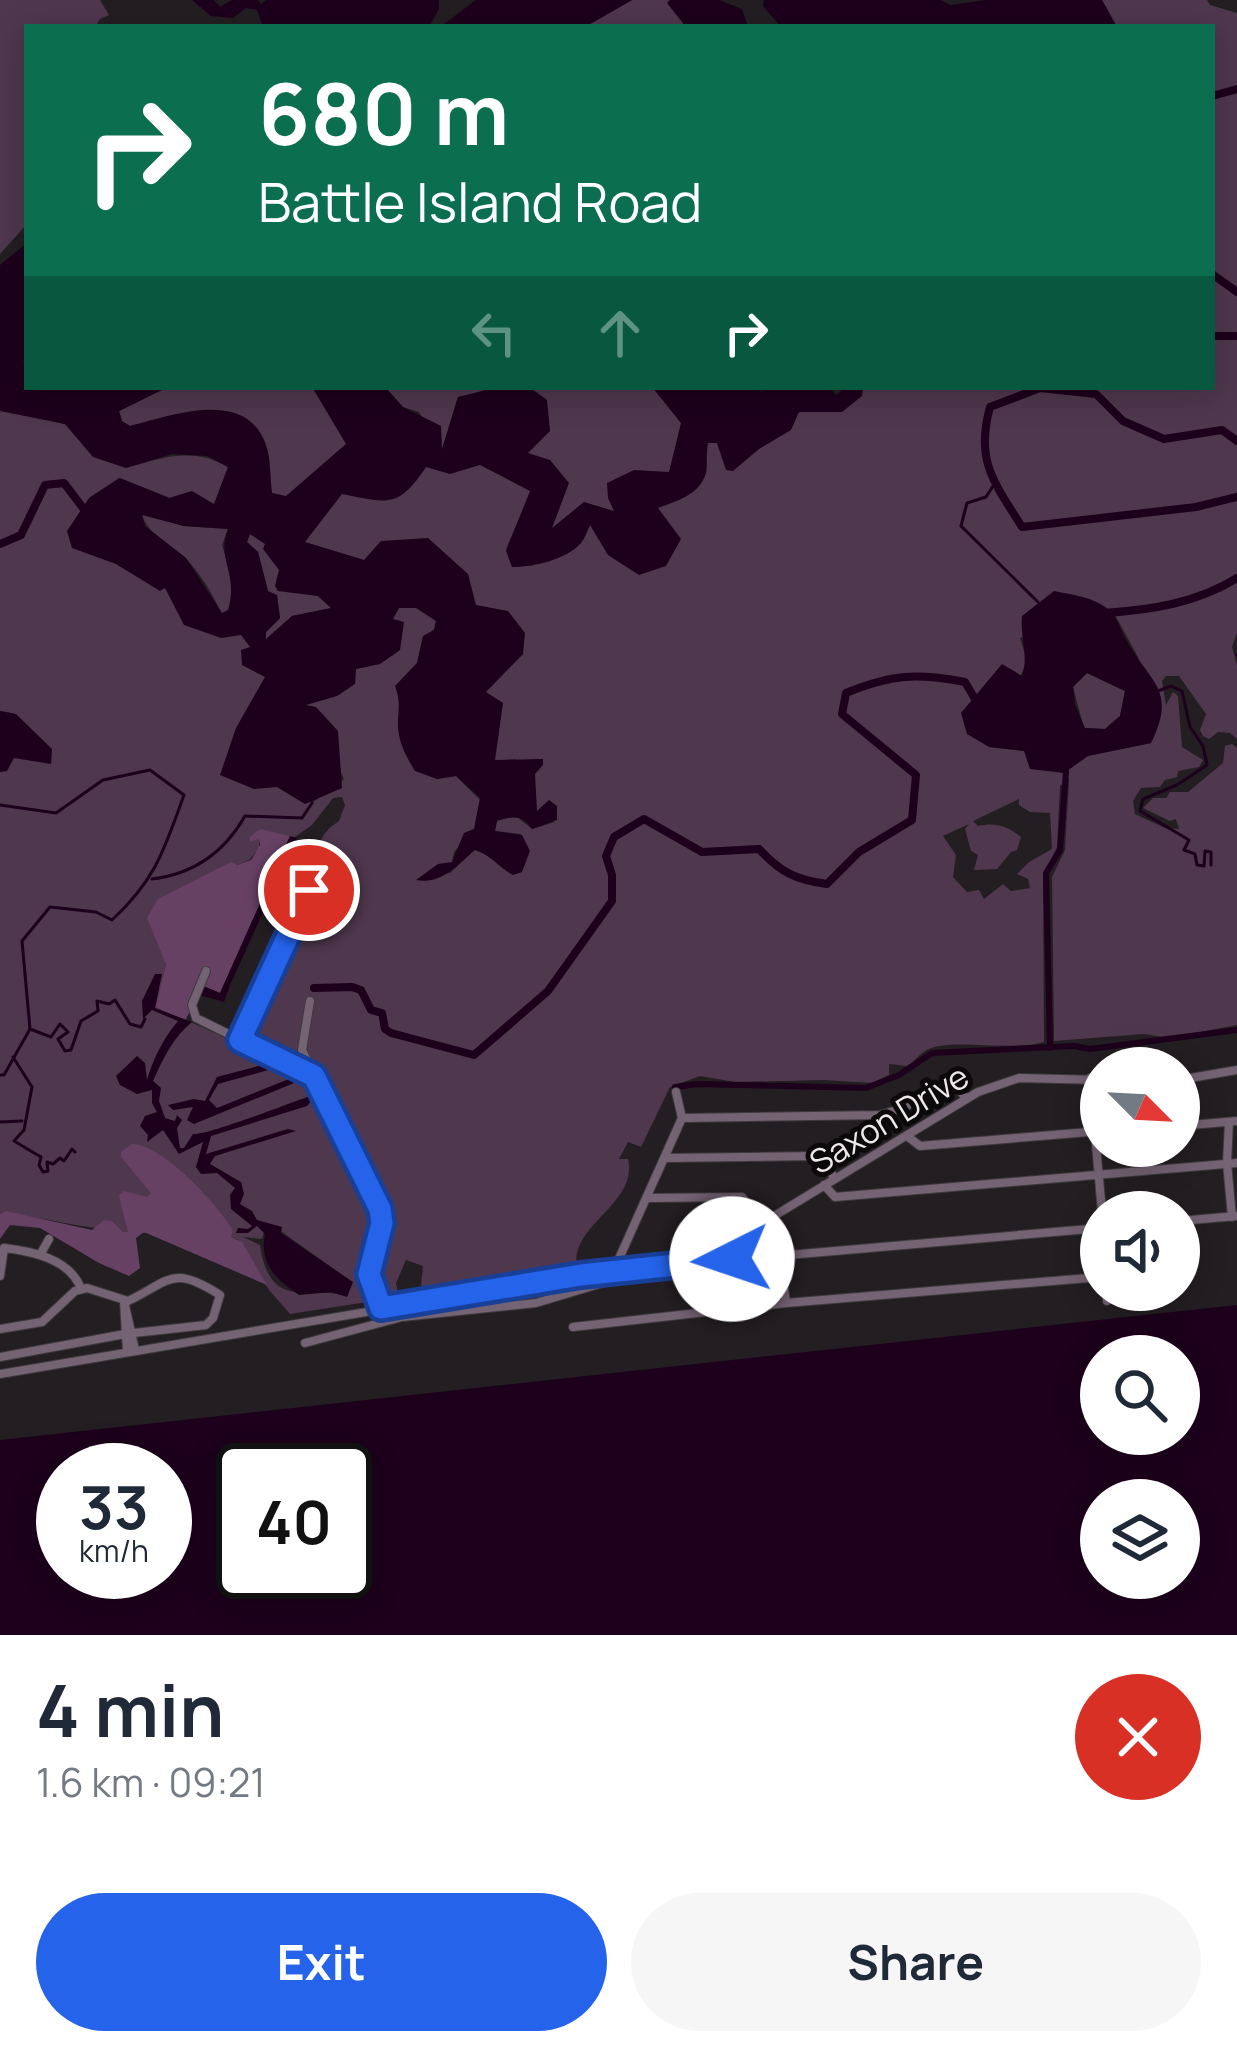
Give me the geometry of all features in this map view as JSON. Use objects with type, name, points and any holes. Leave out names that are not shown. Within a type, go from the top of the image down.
[{"type":"street","points":[[240,1040],[309,890]]},
{"type":"street","points":[[206,971],[191,1013],[314,1076]]},
{"type":"street","points":[[310,1000],[302,1044],[380,1209],[382,1223],[369,1274],[381,1308]]},
{"type":"street","points":[[1200,1076],[1237,1070]]},
{"type":"street","name":"Saxon Drive","points":[[677,1263],[733,1241],[966,1100],[1018,1078],[1080,1079]]},
{"type":"street","points":[[682,1118],[880,1115],[903,1108],[949,1081],[955,1082],[966,1100]]},
{"type":"street","points":[[305,1343],[402,1317],[538,1303],[609,1281],[682,1118],[676,1092]]},
{"type":"street","points":[[1200,1124],[1233,1121],[1234,1216],[1200,1219]]},
{"type":"street","points":[[907,1136],[920,1146],[1080,1133]]},
{"type":"street","points":[[665,1157],[815,1156],[835,1178]]},
{"type":"street","points":[[824,1185],[835,1197],[1232,1163]]},
{"type":"street","points":[[1099,1167],[1100,1191]]},
{"type":"street","points":[[646,1198],[742,1197],[762,1223]]},
{"type":"street","points":[[0,1374],[615,1270],[1080,1230]]},
{"type":"street","points":[[40,1255],[49,1239]]},
{"type":"street","points":[[732,1259],[733,1241]]},
{"type":"street","points":[[0,1276],[5,1243],[68,1269],[81,1289]]},
{"type":"street","points":[[780,1255],[786,1303]]},
{"type":"street","points":[[0,1357],[206,1324],[213,1318],[220,1295],[176,1277],[124,1301]]},
{"type":"street","points":[[573,1327],[786,1303],[1080,1279]]},
{"type":"street","points":[[0,1330],[42,1322],[81,1289],[95,1288],[124,1301]]},
{"type":"street","points":[[124,1301],[131,1351]]},
{"type":"shaded area","points":[[0,0],[100,0],[109,15],[97,24],[24,24],[24,227],[0,254]]},
{"type":"shaded area","points":[[192,0],[214,0],[220,7],[232,0],[261,4],[266,0],[439,0],[431,24],[262,24],[257,10],[246,8],[233,18],[211,16]]},
{"type":"shaded area","points":[[476,0],[632,0],[590,24],[444,24]]},
{"type":"shaded area","points":[[632,0],[670,0],[684,24],[590,24]]},
{"type":"shaded area","points":[[719,0],[742,9],[747,24],[684,24],[667,3]]},
{"type":"shaded area","points":[[764,0],[940,0],[951,5],[985,0],[1102,0],[1115,24],[778,24],[763,6]]},
{"type":"shaded area","points":[[1102,0],[1207,0],[1237,13],[1237,633],[1232,647],[1237,665],[1237,739],[1230,733],[1218,732],[1209,739],[1203,736],[1200,730],[1206,714],[1179,676],[1166,676],[1162,681],[1166,705],[1173,692],[1178,696],[1182,747],[1203,760],[1199,767],[1178,771],[1177,777],[1160,787],[1141,788],[1133,801],[1135,814],[1179,829],[1176,819],[1170,821],[1143,808],[1153,798],[1188,792],[1223,763],[1225,746],[1237,748],[1237,1025],[1169,1038],[1144,1034],[1054,1041],[1052,877],[1065,850],[1069,778],[1060,786],[1057,847],[1043,876],[1044,1042],[940,1046],[907,1066],[889,1064],[889,1075],[873,1083],[735,1082],[700,1076],[670,1087],[641,1147],[628,1142],[619,1159],[628,1159],[629,1175],[583,1239],[577,1268],[420,1295],[423,1266],[406,1260],[396,1283],[399,1297],[290,1314],[238,1240],[231,1237],[123,1232],[117,1227],[29,1217],[0,1221],[0,772],[7,770],[16,714],[0,711],[0,408],[68,425],[133,466],[193,456],[228,467],[214,505],[170,498],[119,478],[89,498],[113,553],[240,630],[266,672],[269,777],[312,803],[344,779],[338,766],[338,735],[303,705],[355,669],[379,664],[399,651],[403,626],[392,619],[399,608],[414,605],[437,619],[423,638],[417,663],[397,685],[401,693],[398,728],[437,779],[456,776],[480,800],[474,830],[454,852],[452,862],[422,876],[450,873],[475,849],[512,874],[520,872],[524,839],[520,834],[495,831],[497,820],[516,816],[532,829],[555,822],[536,817],[516,759],[495,761],[475,606],[360,559],[304,542],[342,490],[420,464],[478,463],[531,491],[506,549],[531,566],[577,546],[590,525],[664,567],[678,544],[657,508],[706,469],[708,441],[862,393],[1215,390],[1215,24],[1115,24]],"holes":[[[1114,613],[1138,657],[1151,743],[1087,756],[1064,773],[1024,751],[989,747],[1027,661],[1020,638]],[[342,797],[345,805],[339,821],[327,830],[306,873],[285,898],[287,909],[297,914],[278,969],[270,975],[244,1039],[312,1071],[385,1207],[385,1224],[328,1105],[305,1073],[157,1007],[166,964],[237,865],[259,848],[259,838],[251,839],[258,829],[292,839],[312,825],[333,798]],[[1019,799],[1019,805],[1030,812],[1050,813],[1052,849],[1017,874],[1028,879],[1030,888],[1011,891],[1003,884],[984,899],[979,890],[967,892],[953,877],[956,855],[943,836],[969,824],[965,829],[971,851],[978,855],[974,870],[997,869],[1017,850],[1021,837],[1006,828],[978,826],[973,821]],[[264,1232],[282,1232],[352,1282],[347,1296],[282,1288],[272,1280],[260,1245],[243,1237],[262,1239]]]},
{"type":"shaded area","points":[[24,245],[24,390],[162,390],[119,411],[130,426],[206,410],[242,416],[256,427],[266,445],[272,493],[286,496],[346,444],[314,390],[388,390],[403,407],[441,426],[442,449],[458,397],[487,390],[536,392],[547,400],[550,431],[528,453],[550,460],[569,483],[552,528],[584,502],[614,511],[607,483],[634,470],[669,472],[681,423],[654,390],[832,390],[836,395],[842,390],[863,390],[862,396],[842,412],[799,412],[791,430],[733,471],[726,470],[717,443],[708,443],[703,481],[686,496],[658,508],[681,539],[666,566],[639,575],[608,555],[590,525],[581,543],[567,554],[512,567],[506,551],[530,491],[480,465],[450,474],[426,467],[408,490],[391,500],[342,494],[305,542],[364,560],[381,541],[428,538],[468,574],[476,605],[508,611],[525,633],[523,654],[486,692],[503,703],[495,760],[543,759],[535,774],[537,811],[549,800],[557,806],[557,820],[532,829],[517,818],[497,821],[495,831],[522,835],[530,851],[522,872],[513,875],[475,850],[441,877],[425,881],[416,880],[438,864],[452,862],[464,833],[474,829],[480,798],[456,776],[437,779],[415,771],[400,738],[395,686],[417,663],[423,636],[434,630],[436,621],[416,608],[399,608],[393,619],[404,622],[400,650],[380,664],[356,669],[355,684],[337,696],[306,705],[316,707],[338,731],[342,788],[305,804],[277,787],[254,789],[220,775],[236,728],[265,677],[242,665],[241,650],[250,647],[241,635],[221,638],[184,625],[165,588],[160,591],[116,564],[72,548],[67,531],[89,498],[120,478],[169,498],[192,491],[214,504],[228,467],[207,456],[172,454],[126,468],[93,457],[65,424],[0,411],[0,265]],"holes":[[[142,515],[184,526],[228,529],[224,550],[231,597],[228,610],[222,613],[186,558],[145,526]],[[250,534],[265,544],[263,549],[279,570],[278,591],[318,596],[331,608],[292,616],[266,639],[266,632],[280,618],[277,595],[268,591],[258,552],[247,542]]]},
{"type":"shaded area","points":[[162,390],[315,390],[350,445],[288,498],[272,493],[265,442],[162,420],[130,426],[122,422],[119,411]]},
{"type":"shaded area","points":[[388,390],[490,390],[458,397],[442,450],[419,412],[403,407]]},
{"type":"shaded area","points":[[534,390],[655,390],[682,423],[669,473],[613,504],[615,512],[592,505],[520,552],[566,486],[556,468],[527,453],[538,393]]},
{"type":"shaded area","points":[[142,514],[184,526],[228,529],[222,545],[235,587],[229,610],[222,614],[195,569],[150,529]]},
{"type":"shaded area","points":[[250,534],[266,544],[295,591],[318,596],[332,608],[292,616],[266,640],[266,632],[280,618],[277,596],[268,592],[258,552],[247,542]]},
{"type":"shaded area","points":[[1054,591],[1089,599],[1111,612],[1158,688],[1162,711],[1151,743],[1088,756],[1064,773],[1030,769],[1024,751],[989,747],[967,734],[961,713],[1002,664],[1022,676],[1022,616]],"holes":[[[1087,673],[1125,691],[1120,716],[1105,729],[1085,728],[1073,687]]]},
{"type":"shaded area","points":[[1087,673],[1125,691],[1120,716],[1105,729],[1084,728],[1073,687]]},
{"type":"shaded area","points":[[0,711],[16,714],[52,749],[51,764],[14,758],[7,771],[0,772]]},
{"type":"shaded area","points":[[259,829],[290,836],[220,993],[203,986],[185,1021],[156,1007],[166,964],[147,918],[158,899],[231,862],[251,860],[260,845],[259,839],[250,842],[249,838]]},
{"type":"shaded area","points":[[290,836],[297,838],[224,1002],[199,995],[203,986],[220,993]]},
{"type":"shaded area","points":[[155,974],[162,974],[155,1008],[192,1022],[174,1041],[153,1081],[161,1088],[159,1101],[165,1118],[175,1121],[177,1115],[182,1120],[177,1128],[180,1148],[193,1134],[310,1096],[299,1081],[194,1124],[187,1120],[193,1107],[173,1110],[168,1105],[205,1101],[217,1077],[272,1059],[287,1065],[218,1084],[209,1100],[217,1108],[289,1079],[301,1078],[315,1097],[307,1106],[211,1136],[206,1154],[288,1129],[296,1131],[215,1156],[210,1164],[241,1182],[240,1204],[257,1220],[282,1227],[281,1233],[353,1282],[347,1297],[331,1292],[299,1295],[271,1270],[265,1234],[257,1226],[248,1233],[236,1233],[238,1228],[252,1226],[231,1209],[230,1195],[235,1188],[217,1173],[201,1174],[196,1167],[203,1142],[179,1154],[163,1130],[147,1142],[148,1135],[140,1126],[145,1116],[157,1112],[152,1090],[137,1094],[120,1085],[116,1076],[137,1056],[145,1063],[147,1080],[178,1021],[152,1010],[143,1019],[142,1001]]},
{"type":"shaded area","points":[[132,1144],[173,1164],[201,1191],[233,1230],[231,1237],[242,1242],[267,1285],[144,1232],[136,1238],[140,1268],[129,1276],[40,1228],[10,1225],[0,1239],[0,1214],[6,1211],[92,1230],[104,1220],[112,1221],[128,1232],[119,1196],[124,1191],[147,1197],[151,1193],[121,1157]]},
{"type":"shaded area","points":[[1237,1305],[1237,1635],[0,1635],[0,1440]]},
{"type":"waterway","points":[[1215,95],[1237,89]]},
{"type":"waterway","points":[[1215,276],[1237,292]]},
{"type":"waterway","points":[[1215,336],[1237,336]]},
{"type":"waterway","points":[[1035,390],[990,407],[986,426],[990,470],[1022,527],[1196,507],[1237,497]]},
{"type":"waterway","points":[[1059,390],[1096,394],[1123,421],[1164,439],[1222,430],[1237,441]]},
{"type":"waterway","points":[[0,544],[21,535],[45,485],[64,483],[83,508]]},
{"type":"waterway","points":[[995,483],[986,497],[967,503],[961,526],[1038,602]]},
{"type":"waterway","points":[[1104,613],[1173,604],[1237,578]]},
{"type":"waterway","points":[[314,988],[361,990],[371,1010],[382,1013],[385,1029],[391,1033],[474,1055],[548,991],[612,901],[606,856],[614,837],[644,819],[702,852],[759,849],[789,874],[827,884],[859,852],[912,820],[916,775],[842,714],[846,693],[891,679],[933,677],[965,682],[978,704]]},
{"type":"waterway","points":[[1158,691],[1171,686],[1182,691],[1190,727],[1203,746],[1207,765],[1143,799],[1140,811],[1189,840],[1184,850],[1195,854],[1197,865],[1204,866],[1205,851],[1211,852],[1211,865]]},
{"type":"waterway","points":[[0,805],[56,813],[103,780],[150,770],[184,795],[149,877],[112,920],[96,912],[50,907],[22,941],[30,1029],[0,1075]]},
{"type":"waterway","points":[[1050,1048],[1046,873],[1060,850],[1066,772]]},
{"type":"waterway","points":[[152,879],[206,860],[228,841],[245,816],[302,818],[312,803]]},
{"type":"waterway","points":[[30,1029],[51,1037],[60,1024],[68,1032],[58,1039],[65,1051],[71,1050],[81,1021],[98,1011],[97,1001],[109,1004],[115,1000],[130,1024],[141,1027],[145,1019]]},
{"type":"waterway","points":[[675,1087],[866,1088],[899,1075],[932,1053],[1090,1049],[1237,1030]]},
{"type":"waterway","points":[[13,1057],[32,1087],[24,1130],[14,1141],[41,1157],[43,1172],[48,1171],[47,1162],[64,1161],[72,1149],[75,1152]]},
{"type":"waterway","points":[[0,1122],[22,1121]]},
{"type":"route","points":[[309,890],[240,1040],[314,1076],[380,1209],[380,1236],[369,1274],[381,1308],[542,1280],[732,1259]]}]
